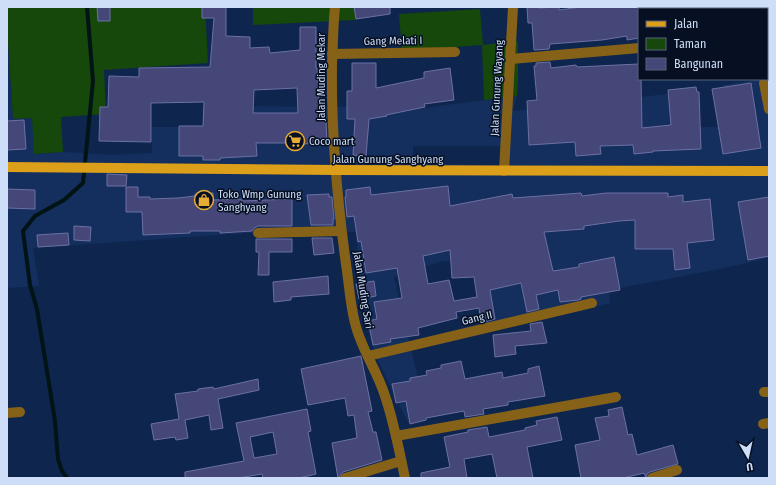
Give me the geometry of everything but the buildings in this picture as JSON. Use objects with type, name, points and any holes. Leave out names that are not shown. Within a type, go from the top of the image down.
[{"type":"main road","name":"Jalan Gunung Sanghyang","points":[[7,167],[504,171],[769,171]]},
{"type":"street","name":"Jalan Muding Mekar","points":[[335,7],[331,97],[336,170]]},
{"type":"street","name":"Jalan Gunung Wayang","points":[[504,171],[513,7]]},
{"type":"street","points":[[511,59],[638,48]]},
{"type":"street","name":"Gang Melati I","points":[[332,54],[455,52]]},
{"type":"street","points":[[764,83],[769,109]]},
{"type":"street","name":"Jalan Muding Sari","points":[[336,170],[341,231],[354,323],[360,344],[368,356],[385,396],[396,436],[405,478]]},
{"type":"street","points":[[258,233],[341,231]]},
{"type":"street","name":"Gang II","points":[[368,356],[592,303]]},
{"type":"street","points":[[396,436],[616,397]]},
{"type":"street","points":[[7,412],[20,412]]},
{"type":"street","points":[[345,478],[401,461]]},
{"type":"street","points":[[652,478],[677,470]]},
{"type":"shaded area","points":[[7,26],[13,119],[32,118],[35,154],[63,152],[112,155],[152,153],[152,127],[231,127],[231,106],[358,107],[358,119],[438,106],[517,96],[513,111],[676,93],[678,128],[732,126],[723,85],[756,80],[768,80],[769,78],[769,258],[609,290],[610,303],[486,331],[476,257],[440,262],[394,277],[428,420],[408,423],[375,354],[361,299],[356,232],[258,232],[33,248],[39,286],[7,288]],"holes":[[[413,146],[504,146],[504,166],[413,163]]]},
{"type":"green space","points":[[7,7],[205,7],[208,63],[104,70],[106,114],[61,117],[63,152],[34,154],[32,118],[13,119]]},
{"type":"green space","points":[[253,7],[356,7],[356,20],[253,25]]},
{"type":"green space","points":[[480,9],[483,45],[518,41],[517,96],[484,100],[482,45],[402,51],[399,14]]},
{"type":"waterway","points":[[67,478],[62,471],[58,459],[55,421],[37,309],[30,285],[23,231],[35,216],[64,200],[83,183],[93,81],[87,7]]},
{"type":"place","name":"Coco mart","points":[[295,141]]},
{"type":"place","name":"Toko Wmp Gunung Sanghyang","points":[[204,200]]}]
